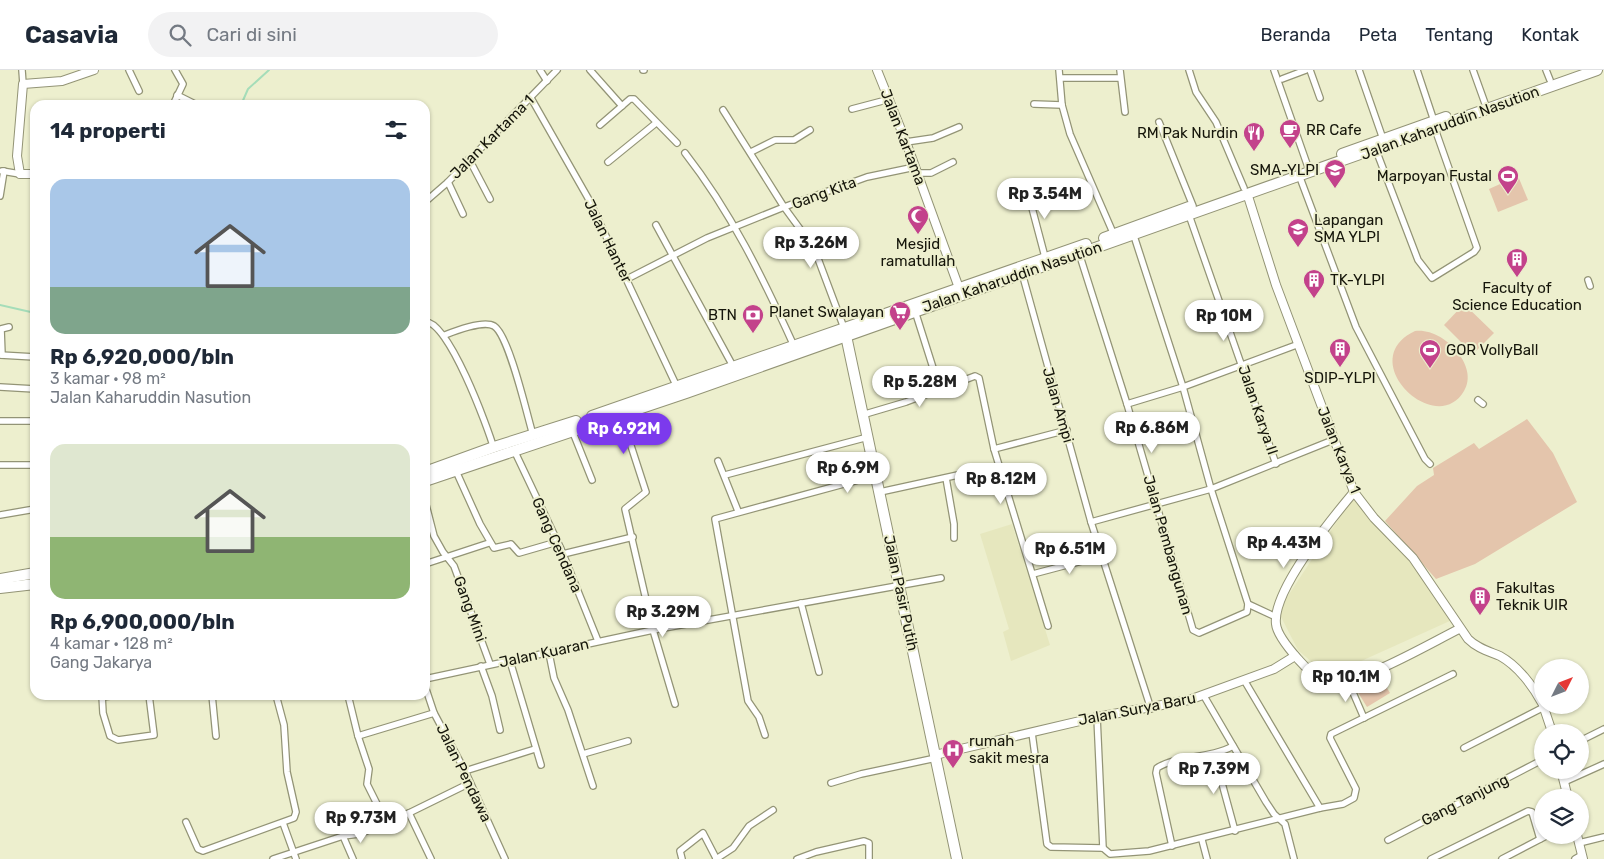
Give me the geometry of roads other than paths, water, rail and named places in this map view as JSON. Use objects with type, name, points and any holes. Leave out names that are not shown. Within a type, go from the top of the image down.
[{"type":"highway","name":"Jalan Kaharuddin Nasution","points":[[1486,106],[1548,75],[1578,70]]},
{"type":"highway","name":"Jalan Kaharuddin Nasution","points":[[1245,191],[1376,150],[1486,106],[1597,70]]},
{"type":"highway","name":"Jalan Kaharuddin Nasution","points":[[430,471],[495,452],[514,450],[621,414],[1044,257],[1170,218],[1383,139],[1435,125]]},
{"type":"highway","name":"Jalan Kaharuddin Nasution","points":[[430,479],[456,471],[533,436],[677,388],[794,346],[915,311],[1079,253],[1134,236],[1170,218]]},
{"type":"highway","name":"Jalan Pasir Putih","points":[[845,332],[877,475],[957,859]]},
{"type":"highway","points":[[0,579],[30,574]]},
{"type":"highway","points":[[0,588],[30,585]]},
{"type":"street","points":[[20,174],[17,156],[23,84],[22,70]]},
{"type":"street","points":[[23,84],[62,81],[94,70]]},
{"type":"street","points":[[129,70],[139,91]]},
{"type":"street","points":[[175,70],[183,84],[175,100]]},
{"type":"street","points":[[540,70],[547,81]]},
{"type":"street","name":"Jalan Kartama 1","points":[[430,198],[448,182],[557,70]]},
{"type":"street","points":[[590,70],[622,106]]},
{"type":"street","name":"Jalan Kartama","points":[[877,70],[890,99],[959,288]]},
{"type":"street","points":[[1059,70],[1062,105],[1070,134],[1114,235]]},
{"type":"street","points":[[1120,70],[1125,112]]},
{"type":"street","points":[[1189,70],[1196,92],[1216,122],[1245,191]]},
{"type":"street","points":[[1274,70],[1280,79],[1308,167]]},
{"type":"street","points":[[1280,79],[1306,70]]},
{"type":"street","points":[[1310,70],[1320,98]]},
{"type":"street","points":[[1359,70],[1383,139]]},
{"type":"street","points":[[1376,150],[1418,260],[1432,278],[1474,252],[1477,248],[1417,70]]},
{"type":"street","points":[[1473,70],[1486,106]]},
{"type":"street","points":[[1060,78],[1120,78]]},
{"type":"street","points":[[177,95],[188,100]]},
{"type":"street","name":"Jalan Hanter","points":[[531,98],[588,198],[677,388]]},
{"type":"street","points":[[600,125],[633,98],[677,143]]},
{"type":"street","points":[[852,108],[890,99]]},
{"type":"street","points":[[1034,104],[1062,105]]},
{"type":"street","points":[[723,110],[784,207],[814,248],[845,332]]},
{"type":"street","name":"Jalan Karya II","points":[[1159,122],[1191,210],[1243,364],[1256,409],[1276,464]]},
{"type":"street","points":[[608,162],[656,123]]},
{"type":"street","points":[[906,142],[933,138],[958,127]]},
{"type":"street","points":[[751,152],[775,140],[794,140],[810,130]]},
{"type":"street","points":[[685,153],[735,227],[758,267],[794,346]]},
{"type":"street","points":[[469,159],[490,199]]},
{"type":"street","name":"Gang Kita","points":[[627,279],[674,256],[689,246],[784,207],[867,177],[916,170],[932,172],[953,162]]},
{"type":"street","points":[[0,196],[2,171],[30,174]]},
{"type":"street","points":[[1299,175],[1356,326],[1425,459],[1430,464]]},
{"type":"street","points":[[448,182],[462,214]]},
{"type":"street","points":[[1026,189],[1044,257]]},
{"type":"street","name":"Jalan Karya 1","points":[[1245,191],[1276,285],[1354,492],[1374,518],[1412,558],[1459,629],[1474,645],[1502,658],[1515,667],[1534,693]]},
{"type":"street","points":[[656,225],[734,368]]},
{"type":"street","points":[[1134,236],[1183,387],[1211,489],[1248,604],[1276,617]]},
{"type":"street","name":"Jalan Pembangunan","points":[[1079,253],[1127,404],[1195,632],[1198,633],[1236,618],[1246,612],[1248,604]]},
{"type":"street","name":"Jalan Ampi","points":[[1022,274],[1042,352],[1067,430],[1101,556],[1151,709]]},
{"type":"street","points":[[915,311],[940,390]]},
{"type":"street","points":[[430,323],[433,323],[445,335],[475,398],[495,452]]},
{"type":"street","points":[[445,335],[461,329],[488,324],[499,330],[517,378],[533,436]]},
{"type":"street","points":[[10,327],[1,329],[1,355],[30,357]]},
{"type":"street","points":[[1127,404],[1183,387],[1299,344]]},
{"type":"street","points":[[862,414],[978,377],[994,449],[1048,626]]},
{"type":"street","points":[[0,387],[30,389]]},
{"type":"street","points":[[1478,400],[1483,404]]},
{"type":"street","points":[[621,414],[646,488],[644,495],[625,510],[633,537],[653,630],[675,704]]},
{"type":"street","points":[[0,421],[30,421]]},
{"type":"street","points":[[572,430],[592,480]]},
{"type":"street","points":[[994,449],[1067,430]]},
{"type":"street","points":[[725,475],[868,437]]},
{"type":"street","points":[[1091,522],[1211,489],[1334,440]]},
{"type":"street","name":"Gang Cendana","points":[[514,450],[558,542],[598,641]]},
{"type":"street","points":[[718,461],[738,511]]},
{"type":"street","points":[[0,465],[30,465]]},
{"type":"street","points":[[880,492],[999,466]]},
{"type":"street","points":[[456,471],[489,543],[496,549],[511,544],[518,553],[558,542]]},
{"type":"street","points":[[765,735],[759,717],[748,701],[714,521],[717,517],[738,511],[814,494],[877,475]]},
{"type":"street","points":[[946,478],[954,524],[954,538]]},
{"type":"street","points":[[1354,492],[1319,536],[1297,569],[1277,609],[1277,630],[1295,656],[1308,671],[1327,682],[1348,681],[1459,629]]},
{"type":"street","points":[[0,515],[30,510]]},
{"type":"street","name":"Gang Mini","points":[[430,520],[434,536],[454,566],[490,664]]},
{"type":"street","points":[[563,554],[633,537]]},
{"type":"street","points":[[430,563],[489,543]]},
{"type":"street","points":[[1033,574],[1101,556]]},
{"type":"street","name":"Jalan Kuaran","points":[[430,678],[653,630],[941,578]]},
{"type":"street","points":[[801,603],[819,672]]},
{"type":"street","points":[[549,653],[554,678],[568,710],[594,786]]},
{"type":"street","name":"Jalan Surya Baru","points":[[936,757],[1097,717],[1151,709],[1204,696],[1274,669],[1295,656]]},
{"type":"street","points":[[510,661],[541,765]]},
{"type":"street","points":[[481,666],[492,696],[500,730]]},
{"type":"street","points":[[1097,717],[1103,848],[1110,856],[1148,851],[1202,840],[1320,808],[1343,804],[1356,796],[1356,789],[1330,736],[1452,674]]},
{"type":"street","points":[[1244,680],[1320,808]]},
{"type":"street","points":[[1348,681],[1364,718]]},
{"type":"street","points":[[1204,696],[1266,802],[1274,814],[1281,818],[1285,824],[1294,859]]},
{"type":"street","points":[[102,700],[103,713],[110,736],[118,740],[154,735],[150,700]]},
{"type":"street","points":[[212,700],[216,736]]},
{"type":"street","points":[[186,822],[198,849],[203,851],[294,818],[296,812],[287,772],[284,725],[277,700]]},
{"type":"street","points":[[349,700],[369,769],[367,784],[386,822]]},
{"type":"street","name":"Jalan Pendawa","points":[[430,700],[434,713],[465,771],[505,859]]},
{"type":"street","points":[[1464,748],[1534,710]]},
{"type":"street","points":[[358,736],[434,713]]},
{"type":"street","points":[[1589,737],[1604,729]]},
{"type":"street","points":[[1032,733],[1045,841],[1051,847],[1103,848]]},
{"type":"street","points":[[583,754],[628,741]]},
{"type":"street","points":[[1172,846],[1156,772],[1157,768],[1168,763],[1214,754],[1233,746]]},
{"type":"street","points":[[465,771],[535,749]]},
{"type":"street","points":[[1214,754],[1235,831]]},
{"type":"street","points":[[831,783],[855,775],[936,757]]},
{"type":"street","name":"Gang Tanjung","points":[[1388,840],[1534,764]]},
{"type":"street","points":[[1564,782],[1604,764]]},
{"type":"street","points":[[1563,779],[1566,789]]},
{"type":"street","points":[[273,859],[295,856],[343,836],[359,834],[409,813],[470,782]]},
{"type":"street","points":[[682,859],[680,851],[703,832],[716,859],[732,848],[749,826],[773,810]]},
{"type":"street","points":[[1431,859],[1528,811],[1532,812],[1534,819]]},
{"type":"street","points":[[409,813],[432,859]]},
{"type":"street","points":[[283,823],[295,856]]},
{"type":"street","points":[[343,836],[353,859]]},
{"type":"street","points":[[1589,838],[1604,837]]},
{"type":"street","points":[[797,859],[816,852],[864,840],[869,843],[869,859]]},
{"type":"street","points":[[1202,840],[1207,859]]},
{"type":"street","points":[[1502,859],[1534,842]]},
{"type":"street","points":[[1579,844],[1580,858]]},
{"type":"waterway","points":[[243,100],[248,89],[269,70]]},
{"type":"waterway","points":[[0,305],[30,312]]},
{"type":"place","name":"RR Cafe","points":[[1290,149]]},
{"type":"place","name":"RM Pak Nurdin","points":[[1254,152]]},
{"type":"place","name":"SMA-YLPI","points":[[1335,189]]},
{"type":"place","name":"Marpoyan Fustal","points":[[1508,195]]},
{"type":"place","name":"Mesjid ramatullah","points":[[918,235]]},
{"type":"place","name":"Lapangan SMA YLPI","points":[[1298,248]]},
{"type":"place","name":"Faculty of Science Education","points":[[1517,278]]},
{"type":"place","name":"TK-YLPI","points":[[1314,299]]},
{"type":"place","name":"Planet Swalayan","points":[[900,331]]},
{"type":"place","name":"BTN","points":[[753,334]]},
{"type":"place","name":"SDIP-YLPI","points":[[1340,368]]},
{"type":"place","name":"GOR VollyBall","points":[[1430,369]]},
{"type":"place","name":"Fakultas Teknik UIR","points":[[1480,616]]},
{"type":"place","name":"rumah sakit mesra","points":[[953,769]]}]
